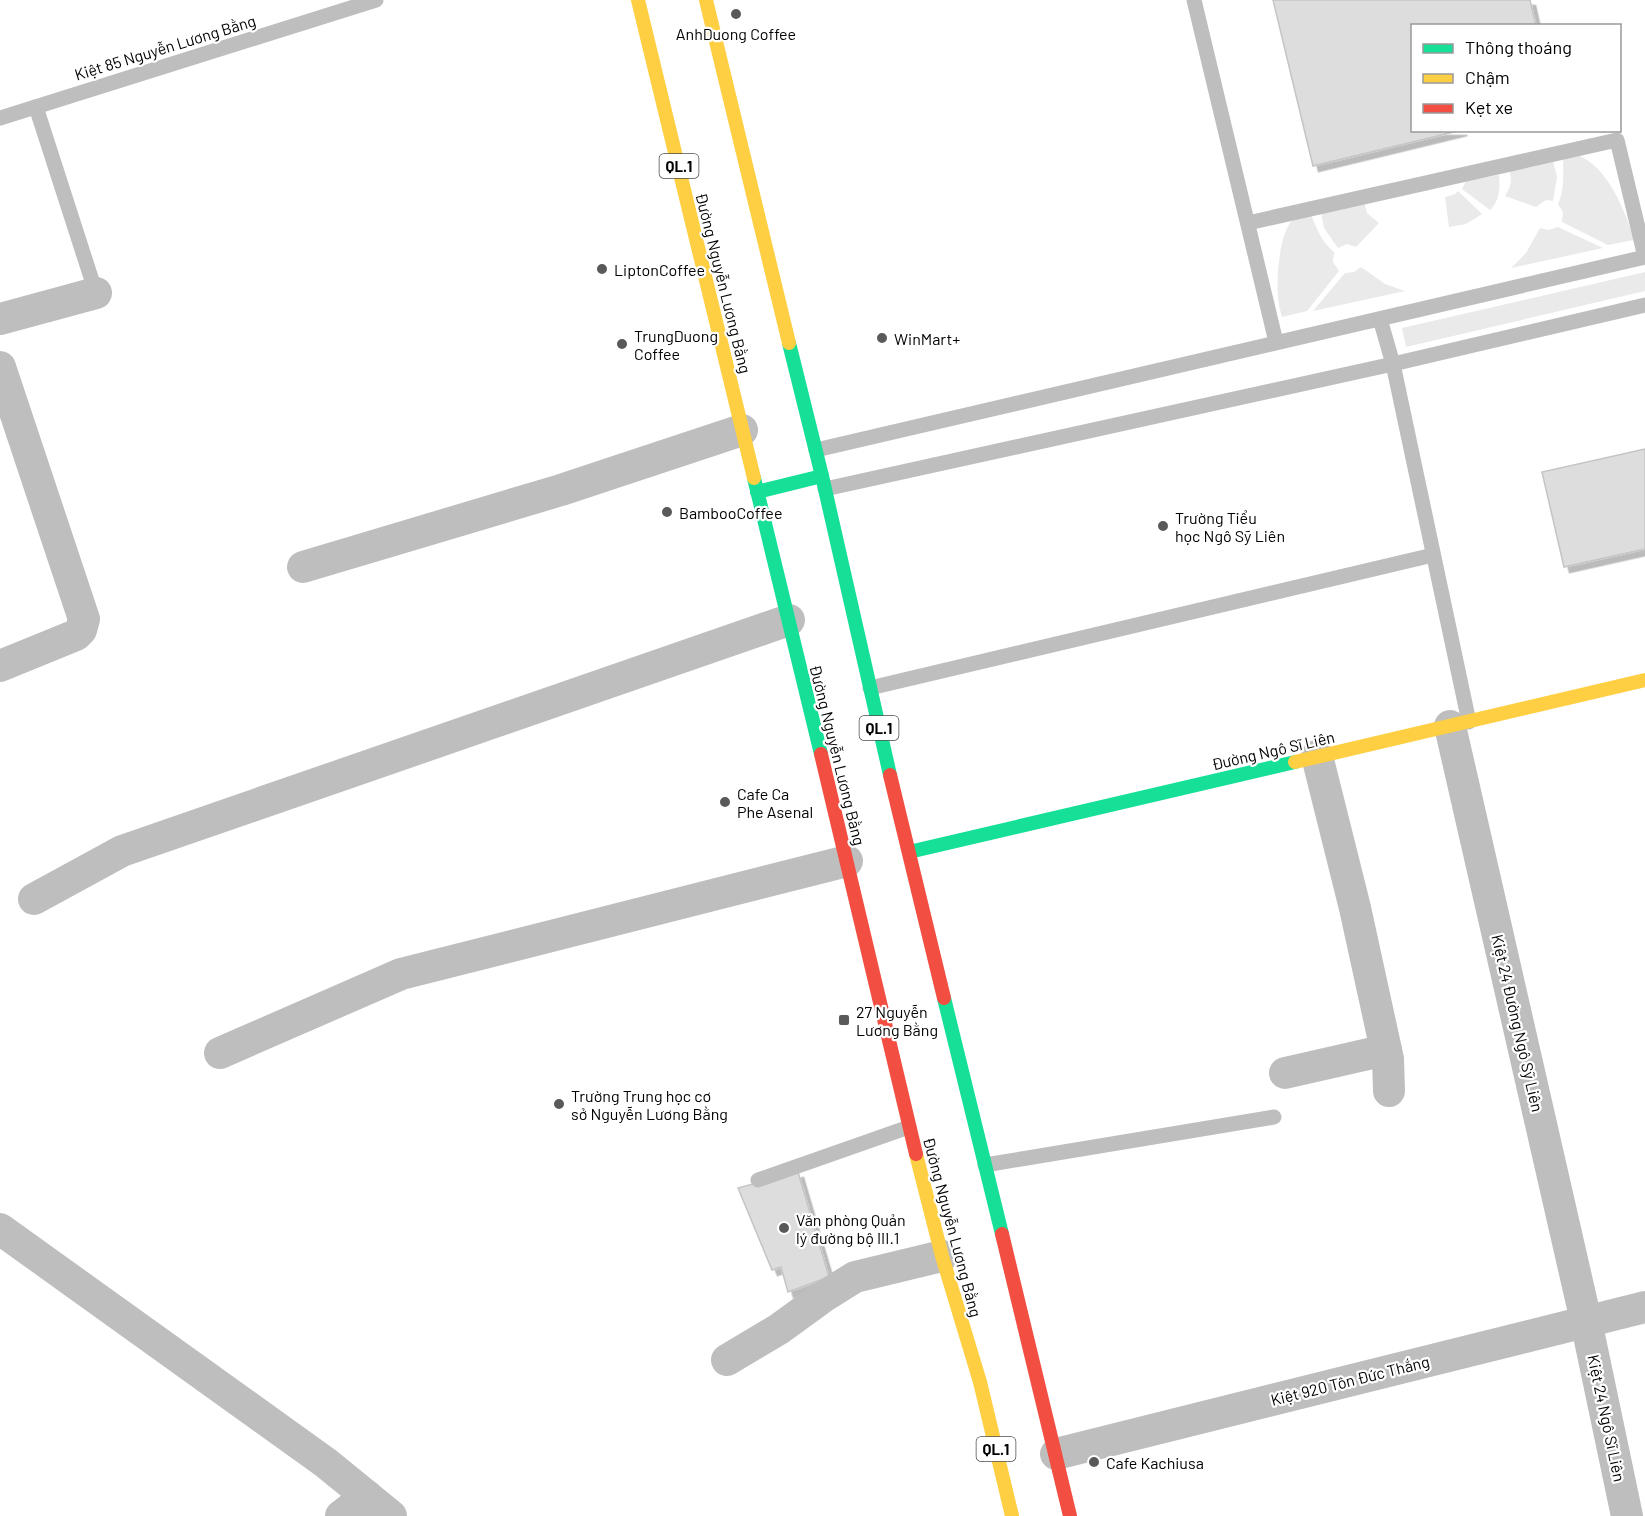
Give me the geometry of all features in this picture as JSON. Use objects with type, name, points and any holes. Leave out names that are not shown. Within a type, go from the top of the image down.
[{"type":"main road","name":"Đường Nguyễn Lương Bằng","points":[[638,0],[847,861],[909,1127],[942,1256],[980,1383],[1012,1516]]},
{"type":"main road","name":"QL.1","points":[[706,0],[824,482],[909,852],[1070,1516]]},
{"type":"main road","points":[[758,492],[824,482]]},
{"type":"main road","name":"Đường Ngô Sĩ Liên","points":[[909,852],[1645,680]]},
{"type":"street","points":[[0,319],[96,293]]},
{"type":"street","points":[[0,367],[84,619],[81,630],[76,635],[0,665]]},
{"type":"street","points":[[303,567],[561,490],[742,430]]},
{"type":"street","points":[[34,899],[122,851],[789,620]]},
{"type":"street","name":"Kiệt 24 Đường Ngô Sỹ Liên","points":[[1459,724],[1586,1321]]},
{"type":"street","points":[[1317,756],[1355,908],[1386,1050],[1389,1090]]},
{"type":"street","points":[[220,1053],[401,974],[847,861]]},
{"type":"street","points":[[1285,1073],[1386,1050]]},
{"type":"street","points":[[0,1229],[326,1463],[391,1516]]},
{"type":"street","points":[[727,1360],[779,1329],[855,1277],[942,1256]]},
{"type":"street","name":"Kiệt 920 Tôn Đức Thắng","points":[[1056,1454],[1645,1307]]},
{"type":"street","name":"Kiệt 24 Ngô Sĩ Liên","points":[[1586,1321],[1627,1516]]},
{"type":"street","points":[[341,1516],[366,1496]]},
{"type":"lane","name":"Kiệt 85 Nguyễn Lương Bằng","points":[[0,118],[376,0]]},
{"type":"lane","points":[[1194,0],[1276,342]]},
{"type":"lane","points":[[36,107],[96,293]]},
{"type":"lane","points":[[816,450],[1645,257],[1617,140],[1248,223]]},
{"type":"lane","points":[[824,482],[1393,364],[1645,305]]},
{"type":"lane","points":[[1380,319],[1393,364],[1433,555],[1459,724]]},
{"type":"lane","points":[[870,688],[1433,555]]},
{"type":"lane","points":[[985,1165],[1274,1117]]},
{"type":"lane","points":[[758,1180],[909,1127]]},
{"type":"shaded area","points":[[1577,155],[1588,160],[1606,179],[1626,216],[1634,240],[1608,245],[1562,222],[1563,212],[1558,204],[1563,187],[1563,158]]},
{"type":"shaded area","points":[[1553,161],[1557,177],[1553,201],[1546,200],[1536,207],[1505,196],[1510,184],[1509,170]]},
{"type":"shaded area","points":[[1499,175],[1499,194],[1490,210],[1462,189],[1466,181]]},
{"type":"shaded area","points":[[1458,191],[1482,214],[1466,224],[1449,227],[1445,197]]},
{"type":"shaded area","points":[[1364,201],[1367,213],[1379,223],[1356,247],[1347,244],[1338,248],[1324,228],[1321,212]]},
{"type":"shaded area","points":[[1310,213],[1323,239],[1334,252],[1333,262],[1339,271],[1307,311],[1282,317],[1278,286],[1283,241],[1291,222],[1296,217]]},
{"type":"shaded area","points":[[1558,227],[1603,248],[1511,268],[1526,253],[1540,228],[1549,230]]},
{"type":"shaded area","points":[[1361,267],[1385,284],[1405,291],[1313,311],[1345,273],[1354,272]]},
{"type":"shaded area","points":[[1645,272],[1645,291],[1406,347],[1402,328]]},
{"type":"building","points":[[1273,0],[1530,0],[1536,24],[1411,24],[1411,132],[1454,132],[1313,166]]},
{"type":"building","points":[[1645,449],[1645,549],[1564,567],[1542,472]]},
{"type":"building","name":"Văn phòng Quản lý đường bộ III.1","points":[[798,1172],[829,1277],[788,1292],[781,1267],[772,1270],[738,1188]]},
{"type":"traffic: fast","points":[[789,343],[822,476],[890,775]]},
{"type":"traffic: fast","points":[[757,492],[822,476]]},
{"type":"traffic: fast","points":[[754,478],[821,754]]},
{"type":"traffic: fast","points":[[909,852],[1295,762]]},
{"type":"traffic: fast","points":[[944,998],[1002,1234]]},
{"type":"traffic: slow","points":[[638,0],[754,478]]},
{"type":"traffic: slow","points":[[706,0],[789,343]]},
{"type":"traffic: slow","points":[[1295,762],[1645,680]]},
{"type":"traffic: slow","points":[[916,1154],[942,1256],[980,1382],[1012,1516]]},
{"type":"traffic: jam","points":[[821,754],[916,1154]]},
{"type":"traffic: jam","points":[[890,775],[944,998]]},
{"type":"traffic: jam","points":[[1002,1234],[1070,1516]]},
{"type":"place","name":"AnhDuong Coffee","points":[[736,14]]},
{"type":"place","name":"LiptonCoffee","points":[[602,269]]},
{"type":"place","name":"WinMart+","points":[[882,338]]},
{"type":"place","name":"TrungDuong Coffee","points":[[622,344]]},
{"type":"place","name":"BambooCoffee","points":[[667,512]]},
{"type":"place","name":"Trường Tiểu học Ngô Sỹ Liên","points":[[1163,526]]},
{"type":"place","name":"Cafe Ca Phe Asenal","points":[[725,802]]},
{"type":"place","name":"27 Nguyễn Lương Bằng","points":[[844,1020]]},
{"type":"place","name":"Trường Trung học cơ sở Nguyễn Lương Bằng","points":[[559,1104]]},
{"type":"place","name":"Văn phòng Quản lý đường bộ III.1","points":[[784,1228]]},
{"type":"place","name":"Cafe Kachiusa","points":[[1094,1462]]}]
